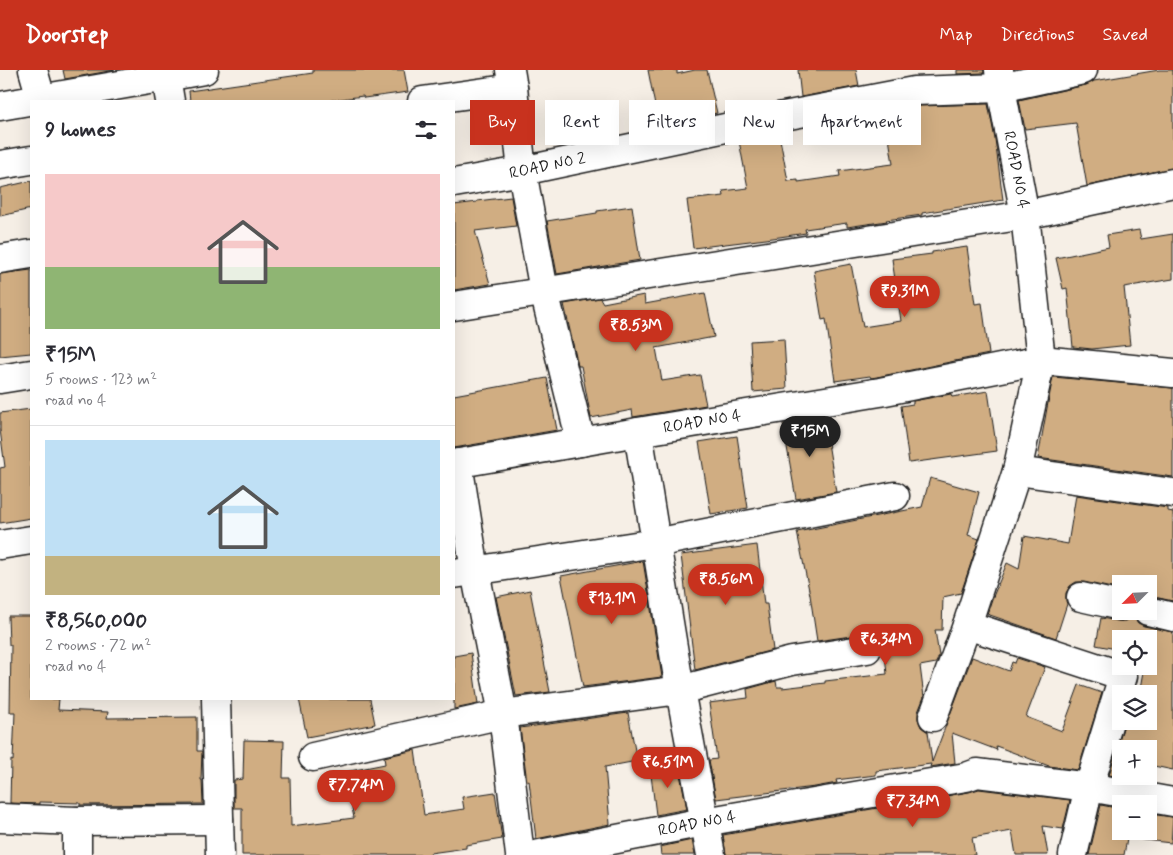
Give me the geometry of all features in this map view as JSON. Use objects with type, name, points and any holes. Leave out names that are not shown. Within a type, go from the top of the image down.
[{"type":"street","points":[[33,70],[41,98]]},
{"type":"street","points":[[31,100],[168,89],[204,70]]},
{"type":"street","name":"ROAD NO 2","points":[[455,183],[522,171],[768,119],[914,92],[1000,79],[1083,70]]},
{"type":"street","points":[[426,100],[512,79],[522,171],[544,291],[581,442]]},
{"type":"street","name":"ROAD NO 4","points":[[933,717],[967,625],[1017,471],[1041,360],[1025,215],[1000,79]]},
{"type":"street","points":[[0,106],[30,100]]},
{"type":"street","points":[[0,165],[30,160]]},
{"type":"street","points":[[455,306],[1025,215],[1173,183]]},
{"type":"street","points":[[0,259],[30,254]]},
{"type":"street","name":"ROAD NO 4","points":[[456,463],[880,392],[1041,360],[1173,373]]},
{"type":"street","points":[[0,379],[30,374]]},
{"type":"street","points":[[638,432],[680,690],[710,855]]},
{"type":"street","points":[[456,463],[464,572],[503,714],[520,855]]},
{"type":"street","points":[[1017,471],[1173,493]]},
{"type":"street","points":[[464,572],[655,543],[895,496]]},
{"type":"street","points":[[0,545],[30,540]]},
{"type":"street","points":[[1081,597],[1112,604]]},
{"type":"street","points":[[1158,613],[1173,617]]},
{"type":"street","points":[[967,625],[1124,676],[1089,787],[1073,855]]},
{"type":"street","points":[[313,757],[503,714],[680,690],[792,661],[868,649]]},
{"type":"street","points":[[216,700],[220,855]]},
{"type":"street","name":"ROAD NO 4","points":[[535,855],[704,822],[966,777],[977,773],[1089,787]]},
{"type":"street","points":[[1089,787],[1173,802]]},
{"type":"street","points":[[0,818],[78,821],[219,820]]},
{"type":"street","points":[[78,821],[78,855]]},
{"type":"building","points":[[63,70],[115,70],[65,79]]},
{"type":"building","points":[[313,70],[404,70],[408,92],[333,100],[190,100],[189,91],[313,73]]},
{"type":"building","points":[[648,70],[677,70],[677,74],[695,70],[707,70],[714,100],[654,100]]},
{"type":"building","points":[[798,70],[856,70],[859,86],[801,97]]},
{"type":"building","points":[[957,70],[984,70],[984,73],[957,74]]},
{"type":"building","points":[[1159,70],[1173,70],[1173,168],[1087,186],[1076,123],[1025,129],[1019,100],[1086,85],[1094,81]]},
{"type":"building","points":[[988,104],[995,139],[1003,200],[922,213],[922,215],[887,221],[847,227],[847,223],[805,229],[806,233],[693,248],[687,200],[724,196],[723,191],[748,188],[740,145],[781,145],[788,181],[798,180],[798,182],[840,176],[839,171],[893,164],[890,145],[921,145],[921,106]]},
{"type":"building","points":[[30,181],[30,209],[0,216],[0,188]]},
{"type":"building","points":[[511,197],[516,226],[475,231],[490,284],[455,290],[455,205]]},
{"type":"building","points":[[632,206],[640,260],[557,274],[547,221]]},
{"type":"building","points":[[1139,230],[1141,239],[1173,234],[1173,279],[1124,287],[1130,345],[1092,349],[1073,347],[1067,288],[1063,289],[1056,258],[1109,247],[1107,235]]},
{"type":"building","points":[[967,247],[975,304],[982,303],[989,354],[877,377],[871,378],[870,376],[835,381],[826,319],[822,320],[814,271],[851,264],[863,327],[901,321],[892,259]]},
{"type":"building","points":[[30,270],[30,353],[0,356],[0,274]]},
{"type":"building","points":[[705,293],[714,337],[656,348],[662,381],[700,375],[706,405],[633,417],[632,410],[591,418],[581,366],[578,366],[564,304],[600,298],[603,303],[644,295],[645,304]]},
{"type":"building","points":[[784,339],[787,389],[753,392],[750,341]]},
{"type":"building","points":[[1053,377],[1173,388],[1173,477],[1038,458]]},
{"type":"building","points":[[547,378],[557,430],[455,448],[455,395]]},
{"type":"building","points":[[988,391],[997,451],[909,463],[901,406],[913,404],[913,401],[951,394],[952,397]]},
{"type":"building","points":[[30,409],[30,518],[0,523],[0,468],[5,467],[0,430],[0,413]]},
{"type":"building","points":[[824,418],[836,492],[796,499],[783,424]]},
{"type":"building","points":[[737,436],[748,508],[711,514],[699,442]]},
{"type":"building","points":[[930,478],[979,492],[968,535],[979,539],[961,593],[943,597],[942,630],[935,630],[939,656],[936,663],[920,666],[924,697],[918,712],[918,719],[921,727],[928,732],[932,762],[972,657],[1009,671],[1012,662],[1015,663],[1017,658],[1045,667],[1026,717],[1062,731],[1079,685],[1102,693],[1078,770],[1049,766],[996,746],[997,750],[952,733],[955,763],[876,771],[876,775],[836,780],[837,783],[815,787],[716,799],[709,760],[717,759],[709,703],[748,698],[747,689],[776,681],[777,687],[782,688],[887,674],[883,637],[877,638],[872,634],[865,634],[817,641],[797,532],[922,507]]},
{"type":"building","points":[[1076,495],[1168,508],[1168,511],[1173,512],[1173,601],[1158,598],[1158,575],[1112,575],[1112,588],[1084,582],[1076,582],[1070,586],[1066,593],[1067,604],[1056,638],[987,614],[1007,563],[1019,569],[1024,536],[1068,544]]},
{"type":"building","points":[[757,545],[764,604],[767,604],[773,650],[695,670],[681,555]]},
{"type":"building","points":[[643,561],[662,677],[583,687],[561,576]]},
{"type":"building","points":[[530,590],[550,692],[516,696],[496,597]]},
{"type":"building","points":[[8,616],[30,616],[30,700],[59,700],[58,710],[108,712],[107,718],[197,717],[197,751],[202,751],[201,780],[203,804],[80,805],[80,803],[10,803],[15,712],[10,712],[11,645],[9,645]]},
{"type":"building","points":[[1101,618],[1125,621],[1136,620],[1144,626],[1173,632],[1173,770],[1157,767],[1157,740],[1119,740],[1122,730],[1157,730],[1157,685],[1142,685],[1143,675],[1157,675],[1157,630],[1112,630],[1112,648],[1096,645]]},
{"type":"building","points":[[471,653],[478,704],[454,709],[455,656]]},
{"type":"building","points":[[299,700],[370,700],[375,724],[307,737]]},
{"type":"building","points":[[628,713],[637,761],[605,767],[610,824],[536,839],[520,728]]},
{"type":"building","points":[[244,740],[284,741],[283,778],[290,778],[291,826],[354,818],[345,772],[385,764],[384,757],[415,750],[424,815],[464,809],[462,797],[495,792],[502,839],[466,845],[466,848],[430,853],[430,855],[242,855],[242,808],[234,808],[234,780],[243,779]]},
{"type":"building","points":[[678,764],[687,809],[656,815],[650,767]]},
{"type":"building","points":[[1112,765],[1112,775],[1109,775]]},
{"type":"building","points":[[979,789],[1070,800],[1063,829],[1043,826],[1048,855],[1016,855],[1012,831],[972,838],[975,855],[726,855],[723,835]]},
{"type":"building","points":[[1101,805],[1112,807],[1112,840],[1127,840],[1124,855],[1089,855]]},
{"type":"building","points":[[1157,815],[1173,817],[1171,843],[1145,840],[1157,840]]},
{"type":"building","points":[[692,840],[695,855],[661,855],[660,847]]}]
